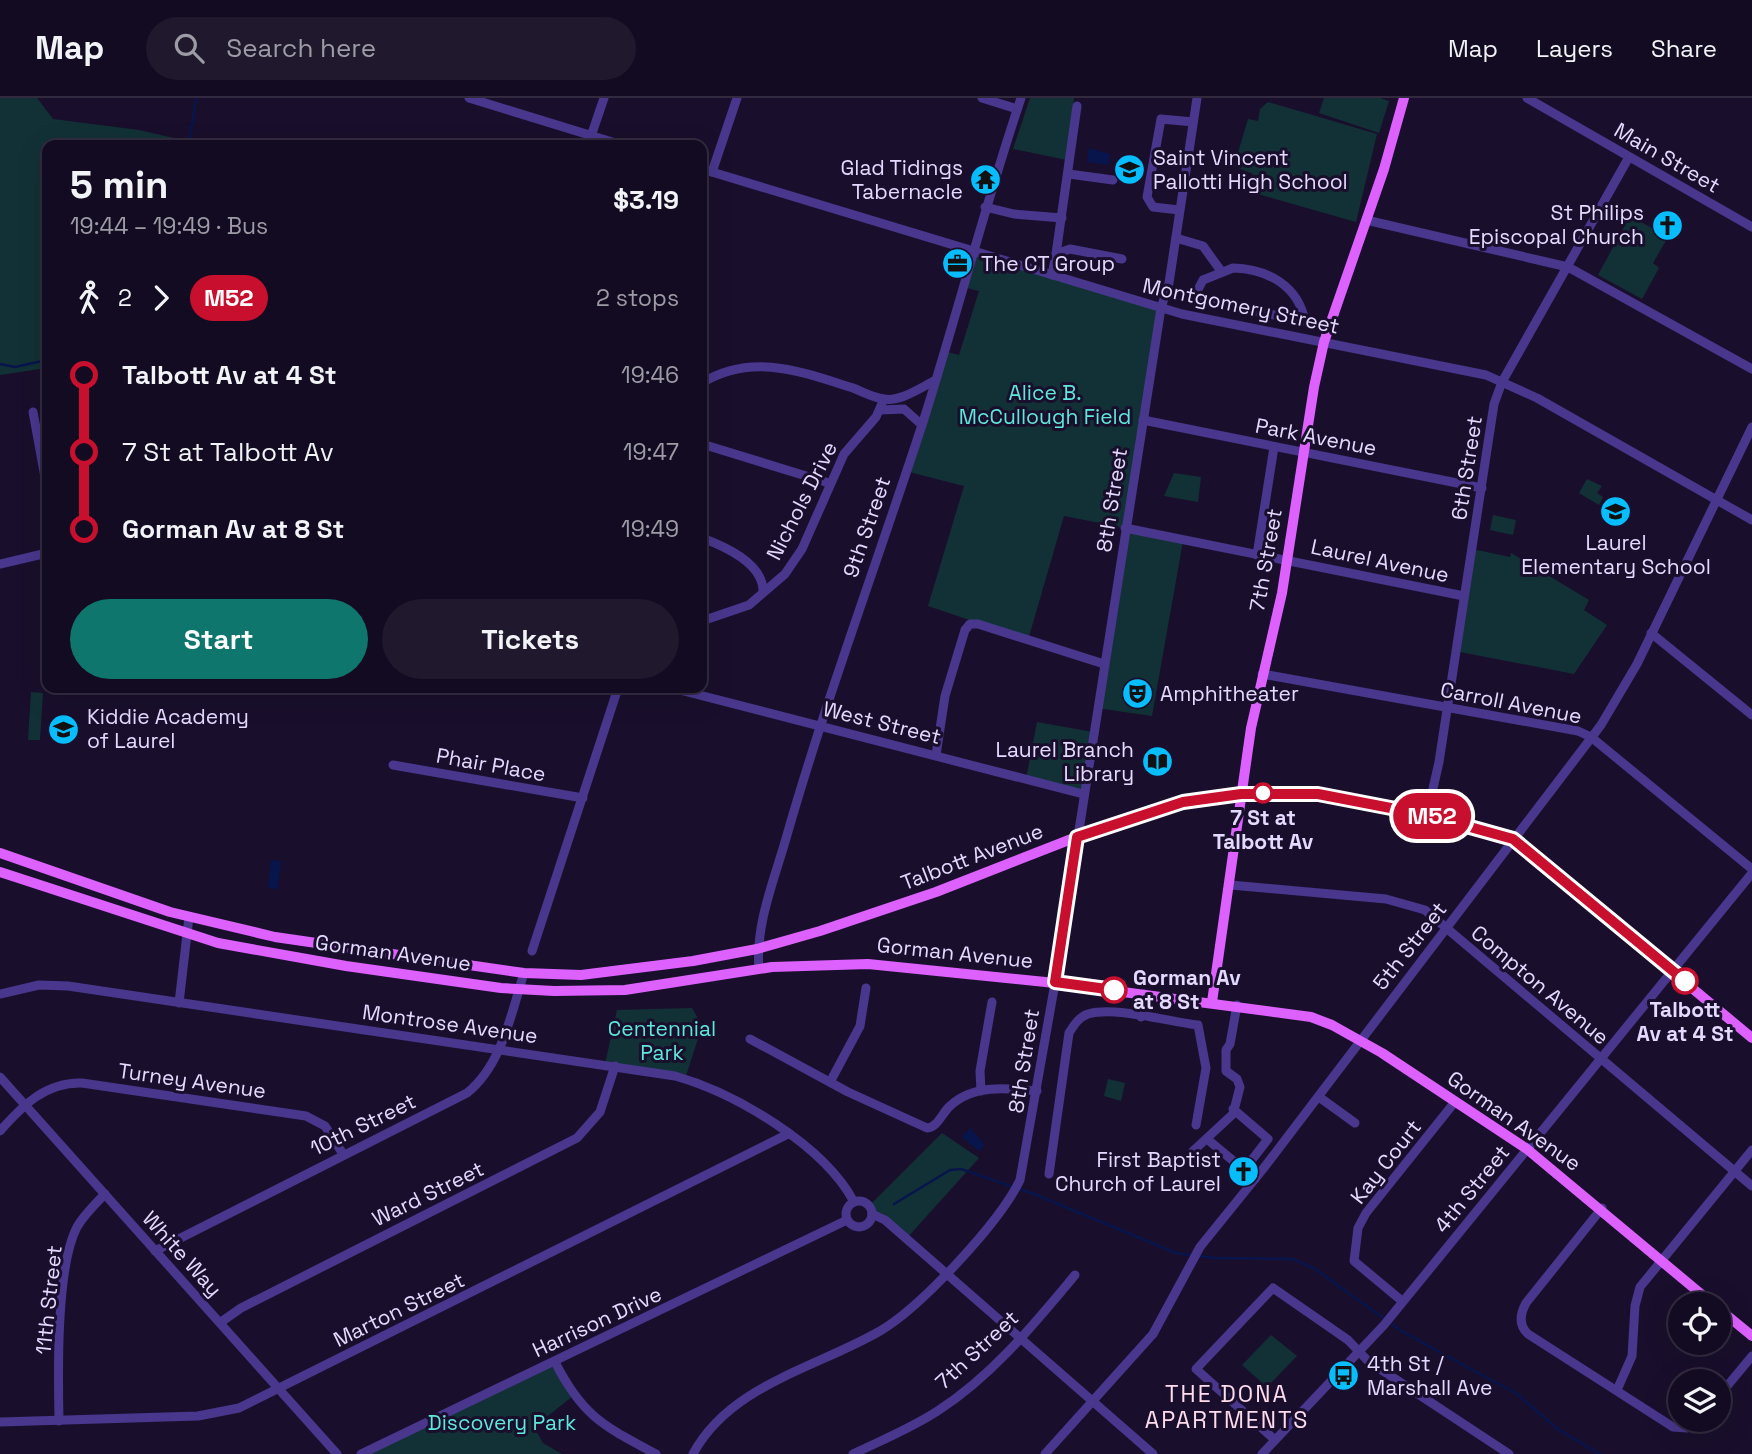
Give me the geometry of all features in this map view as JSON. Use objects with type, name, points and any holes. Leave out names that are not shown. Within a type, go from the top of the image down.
[{"type":"main road","name":"7th Street","points":[[1212,1002],[1231,885],[1241,794],[1262,674],[1274,630],[1287,560],[1324,342],[1395,133],[1404,98]]},
{"type":"main road","name":"7th Street","points":[[1395,133],[1410,98]]},
{"type":"main road","name":"Talbott Avenue","points":[[757,949],[877,913],[1077,837],[1183,802],[1241,794],[1318,794],[1427,815],[1513,839],[1752,1038]]},
{"type":"main road","name":"Gorman Avenue","points":[[0,852],[189,918],[275,937],[524,973],[581,975],[623,972],[757,949]]},
{"type":"main road","name":"Gorman Avenue","points":[[0,872],[188,936],[297,958],[519,990],[625,990],[759,969],[867,964],[1055,982],[1311,1017],[1360,1040],[1527,1149],[1602,1208],[1699,1292]]},
{"type":"main road","points":[[1731,1319],[1752,1336]]},
{"type":"street","points":[[469,98],[587,140]]},
{"type":"street","points":[[590,140],[604,98]]},
{"type":"street","points":[[707,170],[737,98]]},
{"type":"street","points":[[982,98],[1017,109]]},
{"type":"street","name":"9th Street","points":[[759,969],[757,949],[820,724],[922,425],[985,208],[1021,98]]},
{"type":"street","name":"8th Street","points":[[692,1454],[714,1423],[734,1406],[880,1331],[907,1312],[946,1273],[1015,1190],[1020,1180],[1055,982],[1125,528],[1161,308],[1169,283],[1197,98]]},
{"type":"street","name":"Main Street","points":[[1527,98],[1751,223]]},
{"type":"street","points":[[1052,275],[1077,106]]},
{"type":"street","points":[[1179,210],[1153,207],[1147,197],[1161,119],[1193,122]]},
{"type":"street","name":"6th Street","points":[[1427,815],[1447,708],[1492,415],[1502,382],[1629,157]]},
{"type":"street","name":"Montgomery Street","points":[[707,170],[1161,308],[1448,366],[1502,382],[1752,520]]},
{"type":"street","points":[[1069,174],[1114,180]]},
{"type":"street","points":[[985,208],[1014,215],[1062,218]]},
{"type":"street","points":[[1366,219],[1537,257],[1568,267],[1752,369]]},
{"type":"street","points":[[1176,237],[1203,246],[1221,271]]},
{"type":"street","points":[[1056,254],[1070,249],[1105,258],[1122,259]]},
{"type":"street","points":[[1256,270],[1280,281],[1298,301],[1305,321],[1194,299],[1203,280],[1221,271],[1256,270]]},
{"type":"street","points":[[707,381],[738,367],[765,364],[832,382],[884,400],[902,396],[934,381]]},
{"type":"street","name":"Nichols Drive","points":[[707,619],[741,609],[778,581],[794,562],[844,454],[880,410],[884,400]]},
{"type":"street","points":[[880,410],[904,409],[922,425]]},
{"type":"street","points":[[33,412],[42,461]]},
{"type":"street","name":"Park Avenue","points":[[1143,421],[1482,488]]},
{"type":"street","name":"5th Street","points":[[1045,1454],[1157,1329],[1200,1247],[1319,1097],[1614,705],[1752,427]]},
{"type":"street","points":[[707,446],[830,483]]},
{"type":"street","points":[[1257,555],[1273,447]]},
{"type":"street","name":"Laurel Avenue","points":[[1125,528],[1464,596]]},
{"type":"street","points":[[707,540],[726,549],[754,569],[760,576],[763,590]]},
{"type":"street","points":[[0,564],[42,553]]},
{"type":"street","points":[[936,755],[948,684],[965,630],[970,624],[978,624],[1104,664]]},
{"type":"street","points":[[1651,633],[1752,715]]},
{"type":"street","name":"Carroll Avenue","points":[[1262,674],[1558,725],[1591,737],[1752,871]]},
{"type":"street","points":[[532,951],[616,693]]},
{"type":"street","name":"West Street","points":[[693,693],[1083,794]]},
{"type":"street","name":"Phair Place","points":[[393,765],[583,799]]},
{"type":"street","name":"4th Street","points":[[1262,1454],[1384,1325],[1752,871]]},
{"type":"street","name":"Compton Avenue","points":[[1231,885],[1404,902],[1425,910],[1752,1186]]},
{"type":"street","points":[[179,1003],[189,918]]},
{"type":"street","name":"10th Street","points":[[155,1251],[467,1093],[485,1076],[498,1049],[524,973]]},
{"type":"street","name":"Montrose Avenue","points":[[0,994],[24,987],[56,985],[675,1076],[710,1087],[755,1110],[788,1134],[845,1185],[854,1202]]},
{"type":"street","points":[[831,1082],[860,1026],[866,988]]},
{"type":"street","points":[[1141,1017],[1144,994]]},
{"type":"street","points":[[981,1091],[980,1071],[992,1002]]},
{"type":"street","points":[[1192,1152],[1227,1122],[1240,1087],[1237,1079],[1226,1071],[1225,1059],[1237,1005]]},
{"type":"street","points":[[1049,1174],[1066,1049],[1074,1024],[1087,1014],[1141,1017],[1198,1026],[1206,1068],[1196,1125]]},
{"type":"street","points":[[750,1039],[927,1128],[934,1126],[957,1100],[981,1091],[1014,1088],[1037,1091]]},
{"type":"street","name":"Ward Street","points":[[221,1322],[275,1290],[577,1138],[600,1112],[615,1066]]},
{"type":"street","name":"White Way","points":[[0,1077],[337,1454]]},
{"type":"street","name":"Turney Avenue","points":[[0,1131],[47,1088],[68,1083],[295,1113],[325,1126],[343,1154]]},
{"type":"street","points":[[1319,1097],[1355,1123]]},
{"type":"street","name":"Kay Court","points":[[1402,1301],[1354,1261],[1358,1228],[1366,1213],[1454,1103]]},
{"type":"street","points":[[1233,1109],[1268,1139],[1244,1170]]},
{"type":"street","name":"Marton Street","points":[[0,1422],[207,1416],[239,1408],[788,1134]]},
{"type":"street","points":[[1207,1139],[1255,1179]]},
{"type":"street","points":[[1617,1390],[1632,1356],[1637,1293],[1752,1150]]},
{"type":"street","name":"11th Street","points":[[59,1421],[60,1324],[68,1258],[77,1226],[105,1194]]},
{"type":"street","points":[[872,1214],[869,1222],[854,1226],[847,1220],[846,1211],[854,1202],[866,1203],[872,1214],[885,1220],[1153,1454]]},
{"type":"street","points":[[1602,1208],[1526,1303],[1521,1323],[1528,1334],[1668,1424]]},
{"type":"street","name":"Harrison Drive","points":[[361,1454],[847,1220]]},
{"type":"street","name":"7th Street","points":[[853,1454],[940,1410],[980,1380],[1022,1338],[1075,1275]]},
{"type":"street","points":[[1275,1440],[1196,1369],[1273,1288],[1348,1340],[1357,1353],[1509,1454]]},
{"type":"street","points":[[1731,1381],[1752,1356]]},
{"type":"street","points":[[555,1362],[573,1396],[590,1415],[656,1454]]},
{"type":"green space","points":[[0,98],[37,98],[53,119],[139,130],[182,140],[42,140],[42,369],[0,375]]},
{"type":"green space","points":[[1030,98],[1074,98],[1067,160],[1013,149]]},
{"type":"green space","points":[[1324,98],[1380,98],[1389,101],[1379,133],[1319,113]]},
{"type":"green space","points":[[1268,102],[1377,134],[1356,222],[1247,191],[1253,174],[1234,166],[1248,119],[1258,121],[1260,109]]},
{"type":"green space","points":[[1630,216],[1668,237],[1653,263],[1659,268],[1642,299],[1598,275]]},
{"type":"green space","name":"Alice B. McCullough Field","points":[[973,250],[1161,308],[1125,527],[1183,541],[1152,716],[1097,708],[1125,528],[1064,516],[1028,640],[928,606],[964,486],[905,471],[944,351],[959,355],[979,291],[963,287]]},
{"type":"green space","points":[[1174,473],[1201,477],[1198,502],[1164,496]]},
{"type":"green space","points":[[1587,479],[1602,486],[1597,493],[1603,497],[1599,505],[1579,493]]},
{"type":"green space","points":[[1493,515],[1516,520],[1513,535],[1490,530]]},
{"type":"green space","points":[[1472,549],[1510,557],[1511,553],[1589,600],[1584,610],[1607,625],[1574,674],[1455,651]]},
{"type":"green space","points":[[31,692],[43,693],[40,740],[28,740]]},
{"type":"green space","points":[[1037,722],[1093,732],[1083,794],[1026,779]]},
{"type":"green space","name":"Centennial Park","points":[[692,1008],[702,1026],[685,1079],[605,1064],[617,1010]]},
{"type":"green space","points":[[1108,1079],[1125,1083],[1121,1101],[1104,1096]]},
{"type":"green space","points":[[942,1133],[979,1158],[906,1239],[872,1214],[869,1206]]},
{"type":"green space","points":[[1271,1335],[1297,1356],[1267,1387],[1242,1365]]},
{"type":"green space","name":"Discovery Park","points":[[555,1362],[573,1396],[534,1427],[543,1443],[562,1454],[360,1454]]},
{"type":"shaded area","points":[[1089,148],[1110,154],[1109,165],[1087,162]]},
{"type":"shaded area","points":[[271,860],[281,861],[278,889],[268,888]]},
{"type":"shaded area","points":[[970,1128],[985,1145],[979,1151],[962,1137]]},
{"type":"waterway","points":[[190,140],[196,98]]},
{"type":"waterway","points":[[0,364],[15,367],[42,361]]},
{"type":"waterway","points":[[894,1204],[950,1170],[961,1169],[1034,1194],[1176,1253],[1215,1258],[1293,1259],[1315,1269],[1403,1332],[1517,1394],[1559,1430],[1600,1454]]},
{"type":"bus line","name":"M52","points":[[1114,990],[1055,982],[1077,837],[1115,822],[1183,802],[1241,794],[1277,793],[1318,794],[1379,804],[1476,827],[1513,839],[1685,981]]},
{"type":"place","name":"Saint Vincent Pallotti High School","points":[[1130,170]]},
{"type":"place","name":"Glad Tidings Tabernacle","points":[[986,180]]},
{"type":"place","name":"St Philips Episcopal Church","points":[[1667,225]]},
{"type":"place","name":"The CT Group","points":[[958,264]]},
{"type":"place","name":"Laurel Elementary School","points":[[1616,511]]},
{"type":"place","name":"Amphitheater","points":[[1137,694]]},
{"type":"place","name":"Kiddie Academy of Laurel","points":[[64,729]]},
{"type":"place","name":"Laurel Branch Library","points":[[1157,762]]},
{"type":"place","name":"7 St at Talbott Av","points":[[1263,793]]},
{"type":"place","name":"Talbott Av at 4 St","points":[[1685,981]]},
{"type":"place","name":"Gorman Av at 8 St","points":[[1114,990]]},
{"type":"place","name":"First Baptist Church of Laurel","points":[[1244,1172]]},
{"type":"place","name":"4th St / Marshall Ave","points":[[1344,1376]]},
{"type":"district","name":"THE DONA APARTMENTS","points":[[1227,1407]]}]
